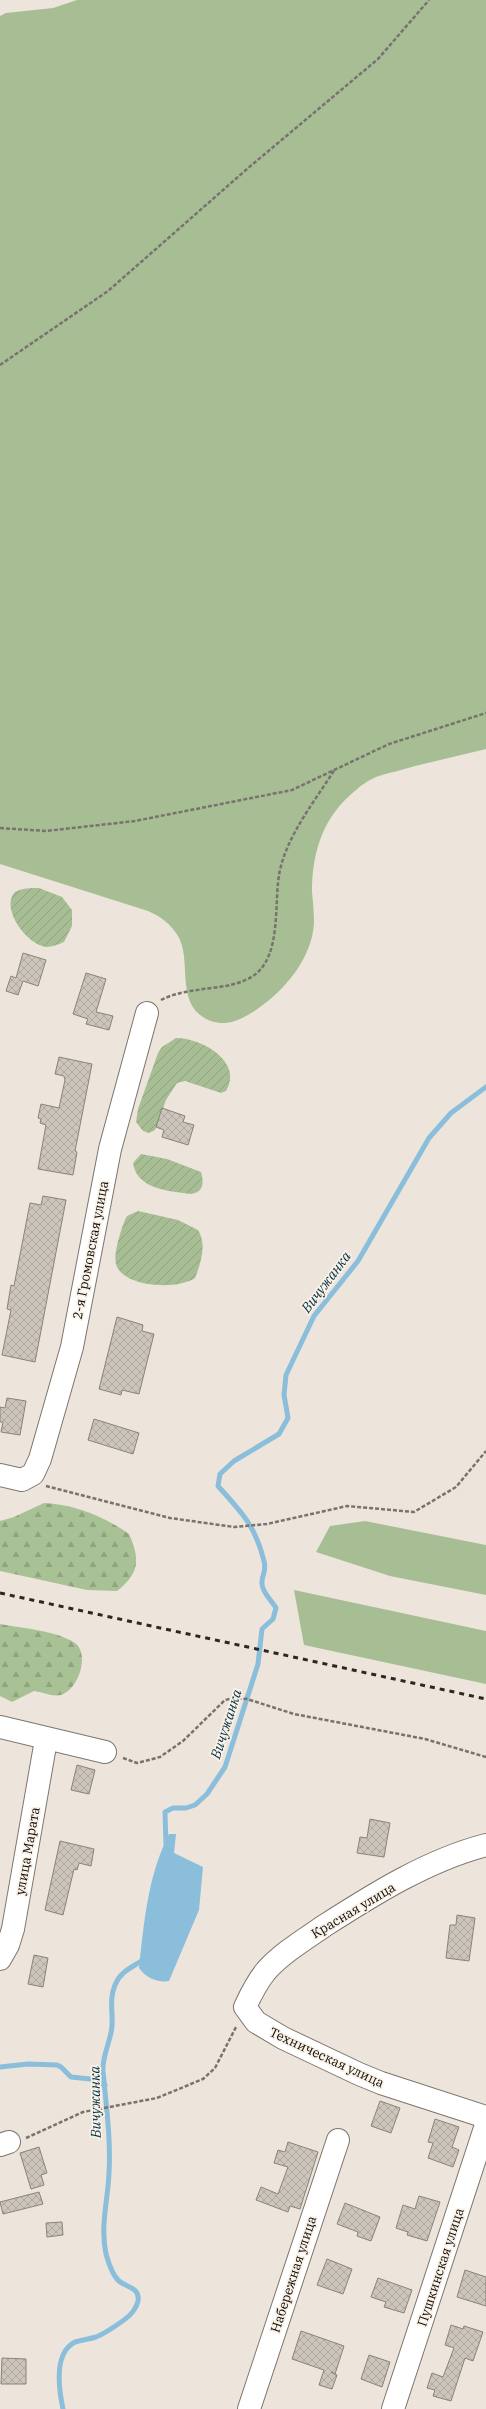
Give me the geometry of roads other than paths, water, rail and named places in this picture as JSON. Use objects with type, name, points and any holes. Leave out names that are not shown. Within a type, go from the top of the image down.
[{"type":"street","name":"2-я Громовская улица","points":[[0,1476],[22,1480],[33,1474],[40,1459],[72,1348],[110,1148],[147,1013]]},
{"type":"street","points":[[0,1727],[46,1740],[105,1752]]},
{"type":"street","name":"улица Марата","points":[[0,1959],[8,1945],[13,1929],[46,1740]]},
{"type":"street","name":"Красная улица","points":[[245,2007],[252,1990],[266,1971],[302,1941],[360,1902],[412,1875],[462,1852],[486,1846]]},
{"type":"street","name":"Техническая улица","points":[[245,2007],[256,2022],[283,2038],[359,2074],[381,2083],[486,2117]]},
{"type":"street","name":"Пушкинская улица","points":[[393,2409],[486,2125]]},
{"type":"street","name":"Набережная улица","points":[[249,2409],[338,2140]]},
{"type":"water","points":[[169,1834],[176,1834],[174,1853],[203,1867],[199,1910],[169,1981],[161,1981],[145,1975],[139,1968],[148,1899],[156,1866]]},
{"type":"waterway","name":"Вичужанка","points":[[166,1845],[165,1812],[173,1808],[186,1808],[195,1805],[207,1794],[225,1767],[258,1664],[262,1629],[273,1619],[276,1608],[262,1587],[265,1565],[256,1538],[247,1520],[218,1486],[220,1474],[234,1461],[279,1434],[288,1418],[284,1395],[286,1375],[314,1316],[358,1261],[429,1138],[451,1113],[486,1087]]},
{"type":"waterway","name":"Вичужанка","points":[[63,2409],[59,2382],[60,2363],[63,2354],[68,2347],[75,2342],[103,2334],[124,2320],[135,2310],[138,2301],[138,2296],[135,2290],[119,2281],[115,2276],[107,2257],[104,2244],[104,2223],[108,2183],[109,2134],[103,2065],[111,2032],[113,1990],[120,1976],[143,1960]]},
{"type":"waterway","points":[[0,2067],[28,2064],[57,2065],[71,2077],[90,2079],[105,2085]]},
{"type":"railway","points":[[0,1593],[486,1699]]}]
